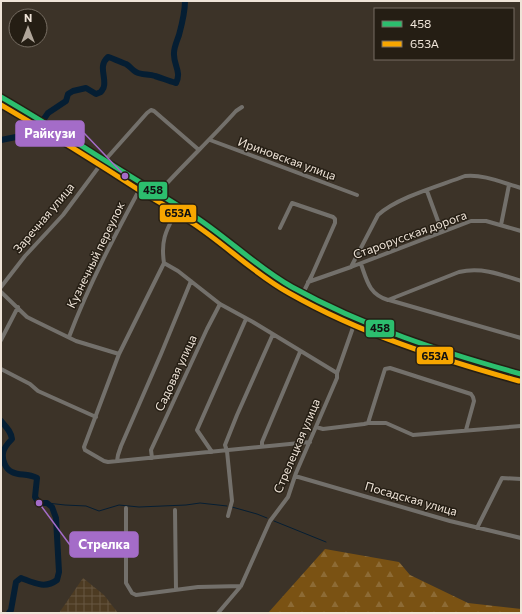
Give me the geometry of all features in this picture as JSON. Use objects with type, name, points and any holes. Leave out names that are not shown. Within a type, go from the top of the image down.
[{"type":"main road","points":[[1,97],[179,206],[218,232],[255,263],[303,293],[356,320],[441,351],[521,374]]},
{"type":"street","points":[[158,193],[236,111],[242,107]]},
{"type":"street","name":"Заречная улица","points":[[1,286],[25,256],[63,214],[105,160],[147,113],[152,110],[154,111],[199,150]]},
{"type":"street","name":"Ириновская улица","points":[[210,140],[357,195]]},
{"type":"street","points":[[351,267],[378,215],[397,202],[465,176],[472,176],[521,188]]},
{"type":"street","name":"Кузнечный переулок","points":[[69,337],[80,309],[121,223],[143,183]]},
{"type":"street","points":[[501,225],[510,185]]},
{"type":"street","points":[[427,191],[442,232]]},
{"type":"street","points":[[280,228],[292,203],[335,219],[335,223],[303,293]]},
{"type":"street","points":[[179,206],[163,240],[162,252],[164,263],[119,354],[84,447],[85,450],[104,462],[310,442]]},
{"type":"street","name":"Старорусская дорога","points":[[308,282],[361,264],[471,221],[486,221],[521,230]]},
{"type":"street","points":[[164,263],[178,271],[220,304],[274,334],[300,352],[337,373]]},
{"type":"street","points":[[361,264],[372,290],[376,295],[388,300],[521,338]]},
{"type":"street","points":[[388,300],[459,272],[469,270],[490,271],[521,281]]},
{"type":"street","points":[[117,461],[121,446],[191,281]]},
{"type":"street","points":[[1,292],[27,317],[76,341],[119,354]]},
{"type":"street","name":"Садовая улица","points":[[152,458],[152,450],[207,329],[220,304]]},
{"type":"street","points":[[1,340],[18,307]]},
{"type":"street","points":[[212,452],[197,430],[246,319]]},
{"type":"street","name":"Стрелецкая улица","points":[[218,613],[241,586],[270,521],[288,497],[295,476],[337,378],[337,373],[356,320]]},
{"type":"street","points":[[228,516],[232,501],[227,451],[225,445],[274,334]]},
{"type":"street","points":[[262,447],[262,442],[300,352]]},
{"type":"street","points":[[368,423],[385,369],[390,368],[471,394],[474,401],[466,430]]},
{"type":"street","points":[[1,369],[30,384],[44,394],[96,417]]},
{"type":"street","points":[[316,427],[323,429],[368,423],[386,423],[413,435],[521,426]]},
{"type":"street","name":"Посадская улица","points":[[295,476],[477,528],[521,538]]},
{"type":"street","points":[[477,528],[502,478],[521,479]]},
{"type":"street","points":[[126,508],[126,582],[132,593],[136,594],[198,587],[241,586]]},
{"type":"street","points":[[175,510],[176,590]]},
{"type":"shaded area","points":[[83,578],[104,595],[118,613],[59,613]]},
{"type":"green space","points":[[325,549],[399,562],[410,575],[468,603],[521,609],[521,613],[268,613]]},
{"type":"waterway","points":[[1,140],[21,136],[37,129],[48,113],[66,101],[68,94],[73,91],[86,88],[96,94],[101,92],[104,88],[103,64],[108,57],[126,64],[138,73],[153,75],[176,83],[178,79],[178,72],[174,51],[182,22],[185,1]]},
{"type":"waterway","points":[[1,421],[9,431],[12,439],[5,447],[3,453],[6,466],[10,471],[15,473],[37,478],[35,497],[39,503],[47,503],[52,507],[56,518],[59,572],[57,580],[53,583],[44,585],[30,582],[21,578],[16,582],[11,610],[9,613]]},
{"type":"waterway","points":[[47,503],[86,506],[99,511],[119,505],[139,507],[200,503],[227,506]]},
{"type":"waterway","points":[[232,507],[267,518]]},
{"type":"waterway","points":[[274,521],[326,542]]},
{"type":"transit line","name":"458","points":[[1,97],[185,210],[267,271],[292,287],[375,326],[462,357],[521,374]]},
{"type":"transit line","name":"653А","points":[[1,105],[179,214],[263,277],[316,308],[401,344],[460,364],[519,381]]},
{"type":"place","name":"Райкузи","points":[[125,176]]},
{"type":"place","name":"Стрелка","points":[[39,503]]}]
